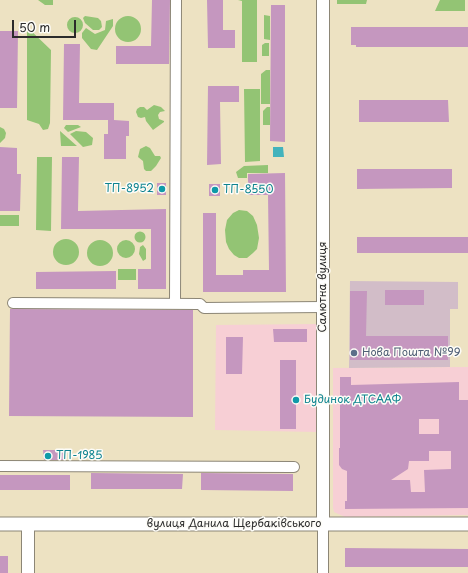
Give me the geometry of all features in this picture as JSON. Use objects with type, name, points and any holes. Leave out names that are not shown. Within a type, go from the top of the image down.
[{"type":"main road","name":"вулиця Данила Щербаківського","points":[[0,524],[468,524]]},
{"type":"street","points":[[175,303],[176,0]]},
{"type":"street","name":"Салютна вулиця","points":[[323,0],[323,573]]},
{"type":"street","points":[[13,303],[175,303],[200,304],[204,308],[323,307]]},
{"type":"street","points":[[0,466],[294,467]]},
{"type":"street","points":[[28,524],[28,573]]},
{"type":"shaded area","points":[[350,281],[458,282],[458,309],[450,309],[450,367],[349,368]]},
{"type":"shaded area","points":[[318,324],[317,432],[215,430],[216,325]]},
{"type":"shaded area","points":[[468,367],[468,515],[345,517],[334,512],[333,368]]},
{"type":"green space","points":[[38,0],[53,0],[53,5],[45,5]]},
{"type":"green space","points":[[238,0],[257,0],[257,62],[242,62],[242,1]]},
{"type":"green space","points":[[337,0],[367,0],[366,4],[337,4]]},
{"type":"green space","points":[[440,0],[465,0],[465,11],[435,11]]},
{"type":"green space","points":[[264,15],[270,16],[270,40],[264,39]]},
{"type":"green space","points":[[85,16],[98,18],[101,21],[102,27],[99,30],[93,30],[85,23],[83,18]]},
{"type":"green space","points":[[128,16],[137,20],[141,29],[137,38],[128,42],[119,38],[115,29],[119,20]]},
{"type":"green space","points":[[75,17],[81,19],[83,25],[81,31],[75,33],[69,31],[67,25],[69,19]]},
{"type":"green space","points":[[113,19],[113,26],[97,50],[91,49],[82,38],[82,33],[86,28],[95,34],[105,30],[106,21]]},
{"type":"green space","points":[[27,27],[51,50],[50,123],[48,129],[43,130],[39,124],[27,120]]},
{"type":"green space","points":[[269,43],[269,56],[262,56],[262,45]]},
{"type":"green space","points":[[266,70],[270,70],[270,104],[261,104],[261,74]]},
{"type":"green space","points":[[244,89],[260,89],[260,161],[245,162]]},
{"type":"green space","points":[[154,105],[161,107],[165,111],[160,112],[158,115],[159,119],[164,122],[153,130],[146,121],[145,117],[138,117],[136,112],[140,107],[144,107],[147,110]]},
{"type":"green space","points":[[267,107],[270,107],[270,125],[263,125],[263,111]]},
{"type":"green space","points":[[66,125],[78,125],[81,127],[68,132],[64,128]]},
{"type":"green space","points":[[0,127],[4,129],[6,133],[5,138],[0,143]]},
{"type":"green space","points":[[60,131],[77,146],[61,146]]},
{"type":"green space","points":[[76,131],[86,132],[93,138],[92,145],[83,147],[70,134]]},
{"type":"green space","points":[[146,146],[150,148],[155,156],[160,156],[161,158],[151,171],[146,171],[144,169],[143,161],[138,157],[140,149]]},
{"type":"green space","points":[[37,157],[52,157],[51,231],[36,230]]},
{"type":"green space","points":[[268,165],[268,173],[247,173],[247,178],[238,178],[236,172],[244,166]]},
{"type":"green space","points":[[239,210],[247,211],[253,216],[257,225],[259,238],[257,249],[247,258],[239,258],[234,255],[226,242],[225,230],[227,220],[233,213]]},
{"type":"green space","points":[[0,215],[19,215],[19,226],[0,226]]},
{"type":"green space","points":[[138,232],[142,232],[144,233],[144,241],[138,242],[135,239],[135,235]]},
{"type":"green space","points":[[66,239],[75,243],[79,252],[75,261],[66,265],[57,261],[53,252],[57,243]]},
{"type":"green space","points":[[100,240],[109,244],[113,253],[109,262],[100,266],[91,262],[87,253],[91,244]]},
{"type":"green space","points":[[126,240],[132,243],[135,249],[132,255],[126,258],[120,255],[117,249],[120,243]]},
{"type":"green space","points":[[143,245],[146,249],[146,259],[143,261],[139,254],[140,247]]},
{"type":"green space","points":[[118,269],[136,269],[136,280],[118,280]]},
{"type":"water","points":[[273,147],[283,147],[284,157],[273,157]]},
{"type":"building","points":[[152,0],[170,0],[169,64],[116,64],[116,46],[151,46]]},
{"type":"building","points":[[207,0],[223,0],[223,30],[235,30],[235,48],[208,48]]},
{"type":"building","points":[[271,5],[285,5],[285,142],[270,141]]},
{"type":"building","points":[[351,27],[468,27],[468,47],[356,47],[356,45],[351,45]]},
{"type":"building","points":[[0,31],[18,31],[17,108],[0,108]]},
{"type":"building","points":[[64,44],[80,44],[79,103],[114,103],[114,120],[129,121],[129,136],[126,136],[126,159],[104,159],[104,134],[108,134],[108,120],[63,120]]},
{"type":"building","points":[[208,86],[239,86],[239,102],[220,102],[221,164],[207,165]]},
{"type":"building","points":[[359,100],[448,100],[449,122],[359,122]]},
{"type":"building","points":[[0,147],[17,148],[17,174],[21,174],[20,211],[0,211]]},
{"type":"building","points":[[62,157],[79,157],[78,211],[166,209],[166,289],[138,289],[138,269],[151,269],[151,229],[61,229]]},
{"type":"building","points":[[357,169],[452,169],[452,188],[357,189]]},
{"type":"building","points":[[285,173],[286,292],[203,292],[203,213],[216,213],[216,275],[243,275],[243,270],[269,270],[268,195],[248,195],[248,174]]},
{"type":"building","name":"ТП-8952","points":[[157,183],[166,183],[166,195],[157,195]]},
{"type":"building","name":"ТП-8550","points":[[209,184],[220,184],[220,196],[209,196]]},
{"type":"building","points":[[357,237],[468,237],[468,253],[357,253]]},
{"type":"building","points":[[116,271],[116,289],[36,289],[36,272]]},
{"type":"building","points":[[385,290],[424,290],[424,305],[385,305]]},
{"type":"building","points":[[350,291],[367,291],[366,336],[448,336],[448,360],[350,360]]},
{"type":"building","points":[[10,309],[193,310],[193,417],[9,416]]},
{"type":"building","points":[[273,329],[307,329],[307,342],[274,342]]},
{"type":"building","points":[[226,337],[243,337],[242,374],[226,374]]},
{"type":"building","points":[[280,360],[296,360],[296,429],[280,429]]},
{"type":"building","points":[[340,377],[351,377],[351,385],[459,382],[459,400],[468,400],[468,508],[345,509],[345,501],[347,501],[347,471],[342,469],[339,465]],"holes":[[[419,419],[439,419],[439,434],[419,434]],[[429,451],[451,451],[451,469],[424,470],[425,492],[411,492],[410,480],[391,480],[408,469],[409,461],[429,461]]]},
{"type":"building","points":[[43,450],[66,450],[65,460],[44,460]]},
{"type":"building","points":[[91,473],[183,474],[182,489],[91,489]]},
{"type":"building","points":[[201,473],[293,474],[293,491],[201,490]]},
{"type":"building","points":[[0,475],[70,475],[70,490],[0,490]]},
{"type":"building","points":[[345,548],[468,549],[468,567],[345,567]]},
{"type":"building","points":[[0,556],[8,556],[8,573],[0,573]]},
{"type":"place","name":"ТП-8952","points":[[162,189]]},
{"type":"place","name":"ТП-8550","points":[[215,190]]},
{"type":"place","name":"Нова Пошта №99","points":[[354,353]]},
{"type":"place","name":"Будинок ДТСААФ","points":[[296,400]]},
{"type":"place","name":"ТП-1985","points":[[48,456]]}]
